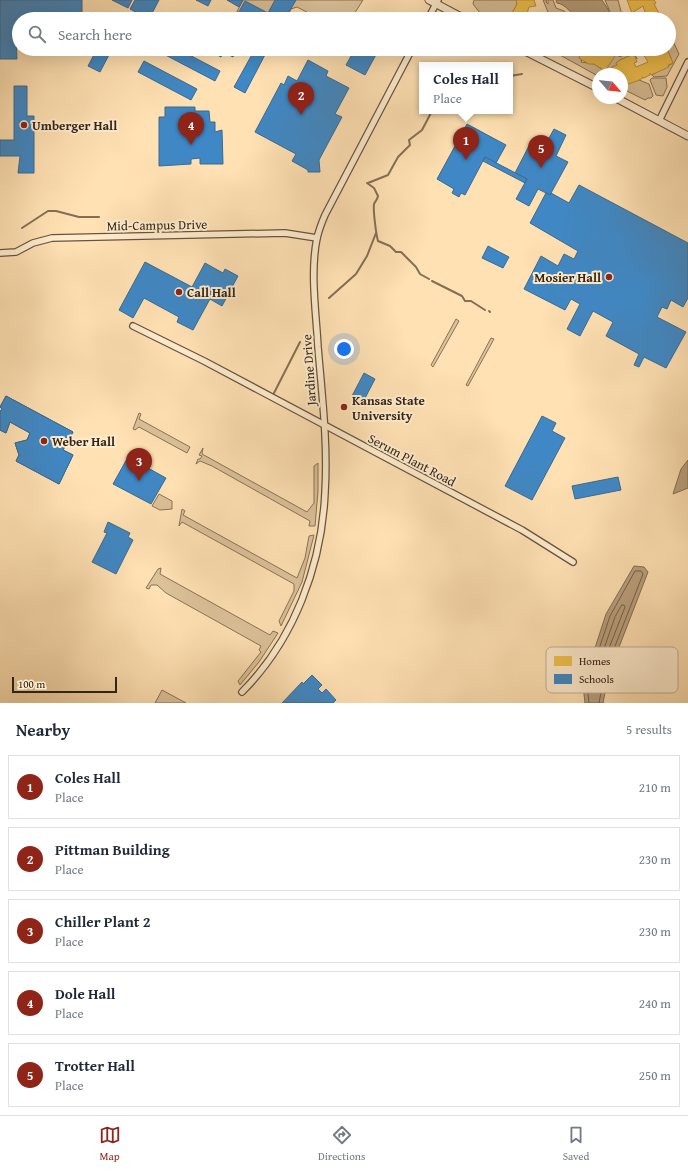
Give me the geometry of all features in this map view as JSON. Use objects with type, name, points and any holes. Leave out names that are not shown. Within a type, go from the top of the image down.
[{"type":"street","points":[[429,0],[437,2],[453,12]]},
{"type":"street","points":[[432,12],[437,2]]},
{"type":"street","name":"Jardine Drive","points":[[242,692],[264,667],[286,633],[300,603],[311,573],[321,532],[326,491],[324,426],[314,277],[317,238],[325,215],[408,56]]},
{"type":"street","points":[[535,56],[592,85]]},
{"type":"street","points":[[659,121],[688,62]]},
{"type":"street","points":[[627,104],[688,136]]},
{"type":"street","name":"Mid-Campus Drive","points":[[0,253],[16,252],[34,243],[52,238],[285,233],[317,238]]},
{"type":"street","name":"Serum Plant Road","points":[[133,326],[204,361],[522,530],[573,562]]},
{"type":"shaded area","points":[[243,0],[363,0],[355,12],[307,12],[297,7],[291,9],[290,12],[237,12]]},
{"type":"shaded area","points":[[474,0],[516,0],[517,4],[513,12],[479,12],[473,4]]},
{"type":"shaded area","points":[[543,0],[547,0],[546,2],[548,4],[548,0],[553,0],[556,8],[565,12],[548,12]]},
{"type":"shaded area","points":[[605,0],[618,0],[621,12],[610,12]]},
{"type":"shaded area","points":[[676,48],[679,54],[667,76],[654,77],[652,75],[673,63],[670,56],[676,56]]},
{"type":"shaded area","points":[[562,56],[579,56],[582,59],[581,62],[594,64],[600,68],[592,68],[592,73]]},
{"type":"shaded area","points":[[614,56],[629,56],[620,60],[616,63],[617,65],[607,68]]},
{"type":"shaded area","points":[[652,78],[666,78],[667,87],[663,96],[656,95],[650,80]]},
{"type":"shaded area","points":[[639,80],[649,84],[653,96],[645,100],[628,92],[628,83]]},
{"type":"shaded area","points":[[456,319],[459,321],[433,367],[431,365]]},
{"type":"shaded area","points":[[491,338],[494,339],[468,386],[466,385]]},
{"type":"shaded area","points":[[139,413],[141,414],[139,419],[190,447],[187,453],[139,427],[135,430],[133,429]]},
{"type":"shaded area","points":[[203,448],[202,454],[307,512],[314,503],[314,466],[318,463],[318,491],[315,526],[309,526],[310,521],[212,466],[200,461],[196,464],[198,459],[202,456],[199,455]]},
{"type":"shaded area","points":[[159,494],[172,501],[172,509],[160,510],[152,506]]},
{"type":"shaded area","points":[[182,509],[185,511],[183,515],[297,578],[305,558],[309,536],[314,535],[302,582],[281,626],[279,621],[294,591],[294,584],[182,522],[179,526]]},
{"type":"shaded area","points":[[161,568],[160,574],[270,635],[273,631],[278,633],[259,662],[240,685],[238,681],[261,652],[259,650],[261,646],[166,593],[157,585],[151,585],[149,589],[146,588],[158,569]]},
{"type":"shaded area","points":[[162,690],[186,703],[155,703]]},
{"type":"water","points":[[556,0],[602,0],[609,12],[570,12],[563,5],[557,3]]},
{"type":"water","points":[[688,460],[688,488],[673,494],[681,469]]},
{"type":"water","points":[[634,566],[644,567],[648,572],[619,647],[595,647],[606,614]]},
{"type":"water","points":[[584,693],[605,693],[603,703],[585,703]]},
{"type":"building: Homes","points":[[516,0],[534,0],[536,6],[529,7],[528,12],[513,12],[517,4]]},
{"type":"building: Homes","points":[[627,0],[654,0],[656,3],[654,4],[658,12],[645,12],[643,6],[632,12]]},
{"type":"building: Homes","points":[[580,56],[615,56],[607,68],[600,68],[594,64],[589,64],[579,58]]},
{"type":"building: Homes","points":[[629,56],[635,56],[637,62],[634,63],[636,67],[648,62],[644,56],[670,56],[673,63],[668,65],[669,67],[651,75],[650,73],[650,75],[644,78],[642,77],[643,78],[628,84],[628,68],[612,67],[617,65],[616,63],[620,60]]},
{"type":"building: Schools","points":[[0,0],[82,0],[82,12],[12,12],[12,56],[17,56],[17,59],[0,59]]},
{"type":"building: Schools","points":[[112,0],[132,0],[128,8]]},
{"type":"building: Schools","points":[[135,0],[159,0],[153,12],[136,12],[130,9]]},
{"type":"building: Schools","points":[[196,0],[211,0],[208,6]]},
{"type":"building: Schools","points":[[227,0],[243,0],[239,7]]},
{"type":"building: Schools","points":[[275,0],[296,0],[289,12],[269,12]]},
{"type":"building: Schools","points":[[245,1],[266,12],[239,12]]},
{"type":"building: Schools","points":[[93,56],[108,56],[100,72],[88,66]]},
{"type":"building: Schools","points":[[167,56],[191,56],[220,71],[215,81]]},
{"type":"building: Schools","points":[[251,56],[264,56],[245,93],[234,87]]},
{"type":"building: Schools","points":[[351,56],[375,56],[365,75],[346,65]]},
{"type":"building: Schools","points":[[308,60],[328,71],[326,76],[349,88],[335,114],[342,117],[319,160],[320,172],[308,172],[308,170],[292,161],[296,154],[255,132],[281,83],[284,85],[288,76],[297,81]]},
{"type":"building: Schools","points":[[144,61],[197,89],[191,100],[138,72]]},
{"type":"building: Schools","name":"Umberger Hall","points":[[14,86],[27,86],[27,116],[34,116],[34,173],[18,173],[20,156],[0,156],[0,140],[14,140]]},
{"type":"building: Schools","points":[[165,107],[195,107],[195,111],[209,111],[210,122],[215,122],[215,132],[222,130],[223,164],[200,164],[200,158],[191,159],[191,164],[159,166],[159,117],[165,117]]},
{"type":"building: Schools","points":[[467,124],[506,145],[496,163],[485,157],[465,195],[461,193],[459,197],[452,193],[454,189],[437,179]]},
{"type":"building: Schools","points":[[554,129],[566,135],[556,156],[568,162],[550,195],[538,189],[529,206],[516,199],[527,179],[515,173],[531,142],[543,149]]},
{"type":"building: Schools","points":[[485,157],[527,179],[525,183],[483,161]]},
{"type":"building: Schools","name":"Mosier Hall","points":[[579,185],[688,243],[688,298],[683,307],[671,300],[667,309],[662,307],[657,317],[686,332],[666,368],[644,357],[639,367],[634,365],[639,354],[606,336],[613,322],[593,311],[580,336],[567,329],[580,304],[571,299],[565,310],[524,289],[541,256],[558,266],[564,254],[574,259],[578,251],[530,223],[546,193],[550,195],[551,193],[569,203]]},
{"type":"building: Schools","points":[[488,246],[509,257],[503,268],[482,258]]},
{"type":"building: Schools","name":"Call Hall","points":[[145,262],[192,287],[205,263],[223,273],[225,269],[238,276],[222,306],[210,299],[193,330],[177,322],[179,317],[144,298],[133,318],[119,310]]},
{"type":"building: Schools","points":[[364,373],[375,379],[363,402],[352,396]]},
{"type":"building: Schools","name":"Weber Hall","points":[[6,396],[73,432],[63,450],[73,455],[59,484],[16,461],[19,455],[15,443],[27,440],[30,433],[10,422],[6,433],[0,430],[0,411],[2,409],[0,407]]},
{"type":"building: Schools","name":"Weber Hall","points":[[6,396],[73,432],[63,450],[73,455],[59,484],[16,461],[19,455],[15,443],[27,440],[30,433],[10,422],[6,433],[0,430],[0,411],[2,409],[0,407]]},
{"type":"building: Schools","points":[[542,416],[556,423],[552,431],[565,438],[532,500],[505,486]]},
{"type":"building: Schools","points":[[376,438],[394,448],[391,454],[373,445]]},
{"type":"building: Schools","points":[[128,457],[166,478],[151,504],[113,484]]},
{"type":"building: Schools","points":[[618,477],[621,490],[575,499],[572,486]]},
{"type":"building: Schools","points":[[108,522],[130,533],[128,537],[133,540],[116,574],[92,562],[107,533],[104,532]]},
{"type":"building: Schools","points":[[312,675],[322,685],[318,689],[322,693],[326,689],[336,700],[333,703],[282,703],[302,682],[303,684]]},
{"type":"waterway","points":[[513,76],[522,74]]},
{"type":"waterway","points":[[368,183],[388,175],[398,157],[410,145],[409,140],[422,130],[430,114]]},
{"type":"waterway","points":[[367,183],[374,188],[378,196],[374,204],[378,241],[390,246],[396,252],[401,252],[416,267],[420,274],[429,279]]},
{"type":"waterway","points":[[22,228],[48,211],[56,211],[79,217],[99,217]]},
{"type":"waterway","points":[[329,298],[356,274],[367,256],[376,233]]},
{"type":"waterway","points":[[432,281],[462,296],[465,301],[471,301],[485,310]]},
{"type":"waterway","points":[[274,393],[300,342]]},
{"type":"place","name":"Pittman Building","points":[[301,115]]},
{"type":"place","name":"Umberger Hall","points":[[24,125]]},
{"type":"place","name":"Dole Hall","points":[[191,145]]},
{"type":"place","name":"Coles Hall","points":[[466,160]]},
{"type":"place","name":"Trotter Hall","points":[[541,168]]},
{"type":"place","name":"Mosier Hall","points":[[609,277]]},
{"type":"place","name":"Call Hall","points":[[179,292]]},
{"type":"place","name":"Kansas State University","points":[[344,407]]},
{"type":"place","name":"Weber Hall","points":[[44,441]]},
{"type":"place","name":"Chiller Plant 2","points":[[139,481]]}]
